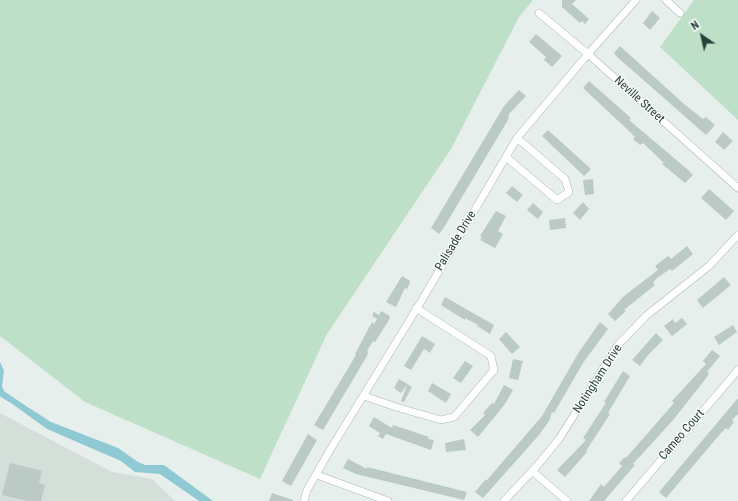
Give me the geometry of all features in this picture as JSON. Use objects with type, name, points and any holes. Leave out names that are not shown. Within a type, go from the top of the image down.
[{"type":"street","name":"Palisade Drive","points":[[304,501],[307,490],[330,450],[364,396],[517,138],[636,0]]},
{"type":"street","points":[[666,0],[680,13]]},
{"type":"street","name":"Neville Street","points":[[539,13],[588,54],[738,188]]},
{"type":"street","points":[[506,157],[557,200],[569,192],[565,179],[517,138]]},
{"type":"street","name":"Notingham Drive","points":[[504,501],[559,439],[618,345],[647,315],[709,266],[738,235]]},
{"type":"street","points":[[364,396],[396,408],[441,420],[454,418],[494,370],[491,356],[416,308]]},
{"type":"street","name":"Cameo Court","points":[[626,501],[738,370]]},
{"type":"street","points":[[532,471],[567,501]]},
{"type":"street","points":[[317,475],[388,501]]},
{"type":"shaded area","points":[[0,413],[112,472],[152,479],[175,501],[0,501]]},
{"type":"green space","points":[[0,0],[533,0],[519,17],[451,149],[327,334],[260,479],[85,402],[0,336]]},
{"type":"green space","points":[[694,0],[738,0],[738,120],[660,47]]},
{"type":"water","points":[[0,362],[4,371],[2,386],[4,391],[26,406],[51,422],[118,448],[145,465],[164,465],[213,501],[199,501],[160,474],[135,472],[121,461],[47,429],[0,395]]},
{"type":"building","points":[[562,0],[576,0],[572,4],[589,19],[585,24],[582,21],[580,23],[562,7]]},
{"type":"building","points":[[652,11],[660,18],[650,30],[643,23]]},
{"type":"building","points":[[536,34],[562,56],[552,67],[544,60],[546,57],[529,42]]},
{"type":"building","points":[[620,46],[684,104],[703,119],[706,117],[715,125],[706,135],[616,56],[614,53]]},
{"type":"building","points":[[589,81],[631,118],[629,120],[693,175],[685,183],[662,164],[664,163],[643,143],[640,145],[633,139],[635,137],[583,88]]},
{"type":"building","points":[[519,90],[526,96],[509,114],[508,120],[439,234],[431,228],[504,106]]},
{"type":"building","points":[[548,130],[591,169],[584,176],[542,136]]},
{"type":"building","points":[[723,132],[733,141],[724,150],[715,142]]},
{"type":"building","points":[[593,179],[594,194],[585,195],[583,180]]},
{"type":"building","points":[[512,186],[523,195],[517,202],[506,193]]},
{"type":"building","points":[[709,189],[734,211],[726,220],[701,198]]},
{"type":"building","points":[[583,202],[589,209],[580,220],[573,213]]},
{"type":"building","points":[[533,203],[543,212],[538,219],[527,210]]},
{"type":"building","points":[[496,211],[506,216],[498,231],[503,234],[495,248],[480,240],[482,237],[480,236]]},
{"type":"building","points":[[565,218],[566,228],[550,230],[549,220]]},
{"type":"building","points":[[687,246],[693,254],[672,271],[670,269],[657,278],[653,283],[655,285],[624,310],[626,311],[615,321],[608,314],[624,296],[658,270],[655,266],[668,256],[671,259]]},
{"type":"building","points":[[402,276],[410,281],[410,283],[407,289],[405,288],[396,307],[386,302]]},
{"type":"building","points":[[724,277],[731,285],[703,308],[697,300]]},
{"type":"building","points":[[445,297],[494,325],[490,334],[477,326],[478,325],[465,318],[465,320],[441,305]]},
{"type":"building","points":[[381,311],[390,316],[389,320],[375,342],[373,341],[367,351],[367,356],[323,430],[314,425],[356,355],[355,354],[372,322],[374,324],[377,319],[372,316],[374,312],[379,315]]},
{"type":"building","points":[[682,318],[687,324],[672,336],[664,326],[673,319],[675,323]]},
{"type":"building","points":[[600,322],[608,329],[583,363],[554,413],[552,412],[549,421],[539,435],[483,498],[475,492],[542,416],[579,352]]},
{"type":"building","points":[[733,325],[737,332],[719,345],[714,337]]},
{"type":"building","points":[[506,332],[520,347],[512,354],[499,339]]},
{"type":"building","points":[[656,333],[663,340],[648,355],[640,366],[632,360]]},
{"type":"building","points":[[422,336],[435,344],[430,353],[424,349],[411,370],[404,366]]},
{"type":"building","points":[[712,350],[720,356],[707,372],[709,373],[707,377],[674,419],[633,464],[635,465],[604,501],[589,501],[601,484],[604,487],[622,466],[619,463],[625,457],[626,458],[674,403],[672,401],[706,364],[703,361]]},
{"type":"building","points":[[513,359],[523,361],[518,380],[509,378]]},
{"type":"building","points":[[465,361],[473,366],[461,383],[453,378]]},
{"type":"building","points":[[623,371],[630,376],[608,413],[610,414],[586,451],[587,452],[565,477],[557,470],[586,440],[583,438],[606,403],[604,402]]},
{"type":"building","points":[[399,379],[412,387],[404,402],[401,401],[407,385],[401,393],[394,388]]},
{"type":"building","points":[[432,383],[451,394],[446,403],[428,391]]},
{"type":"building","points":[[504,385],[513,390],[505,404],[478,437],[470,430],[485,415],[483,413],[492,403],[494,404]]},
{"type":"building","points":[[738,398],[738,414],[732,420],[734,422],[728,430],[726,428],[721,433],[666,498],[659,492]]},
{"type":"building","points":[[374,417],[392,428],[393,425],[429,437],[428,439],[434,440],[431,450],[386,434],[383,439],[378,436],[380,433],[369,426]]},
{"type":"building","points":[[308,434],[317,440],[291,486],[282,481]]},
{"type":"building","points":[[464,439],[466,450],[446,452],[445,443]]},
{"type":"building","points":[[348,459],[367,469],[367,467],[467,492],[464,500],[356,474],[343,468]]},
{"type":"building","points":[[10,463],[42,471],[39,483],[45,485],[41,501],[27,501],[2,495]]},
{"type":"building","points":[[272,493],[293,500],[293,501],[269,501]]},
{"type":"waterway","points":[[0,395],[9,401]]}]
